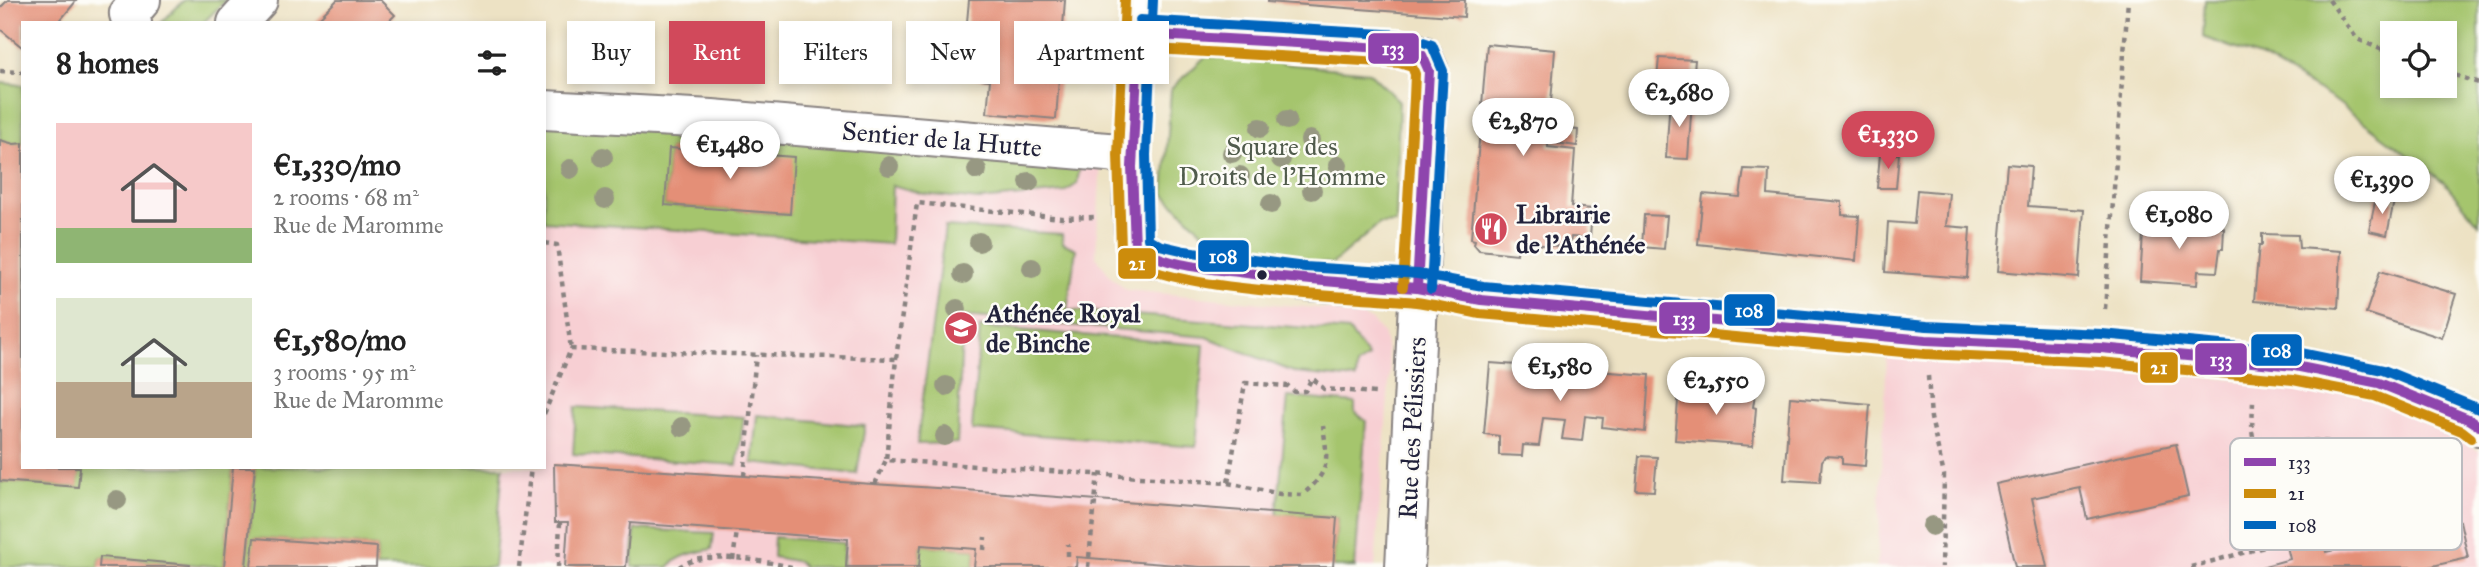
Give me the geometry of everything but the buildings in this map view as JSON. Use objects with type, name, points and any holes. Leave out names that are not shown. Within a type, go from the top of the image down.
[{"type":"street","points":[[131,21],[129,14],[142,0]]},
{"type":"street","points":[[239,21],[258,0]]},
{"type":"street","points":[[1139,17],[1131,154],[1132,216],[1135,247],[1154,258],[1182,265],[1304,281],[1417,288],[1481,300],[1926,341],[2101,348],[2295,366],[2379,383],[2474,422]]},
{"type":"street","name":"Rue des Pélissiers","points":[[1139,17],[1401,49],[1422,55],[1429,71],[1405,567]]},
{"type":"street","name":"Sentier de la Hutte","points":[[546,110],[712,119],[1131,154]]},
{"type":"path","points":[[2101,348],[2128,0]]},
{"type":"path","points":[[2329,0],[2357,39],[2380,49]]},
{"type":"path","points":[[0,71],[21,72]]},
{"type":"path","points":[[2457,76],[2479,83]]},
{"type":"path","points":[[875,484],[886,460],[896,359],[917,203],[1062,218],[1132,216]]},
{"type":"path","points":[[546,243],[557,245],[571,349],[546,409]]},
{"type":"path","points":[[1926,341],[1931,418],[1944,475],[1942,567]]},
{"type":"path","points":[[571,349],[896,359]]},
{"type":"path","points":[[744,476],[756,355]]},
{"type":"path","points":[[2253,438],[2253,400],[2259,363]]},
{"type":"path","points":[[1228,483],[1245,383],[1288,386],[1295,392],[1305,391],[1312,378],[1324,389],[1415,398]]},
{"type":"path","points":[[2462,438],[2474,422]]},
{"type":"path","points":[[886,460],[1228,483],[1280,494],[1303,495],[1317,483],[1328,460],[1323,426]]},
{"type":"path","points":[[519,567],[531,469]]},
{"type":"path","points":[[1088,567],[1098,474]]},
{"type":"path","points":[[558,567],[560,522]]},
{"type":"path","points":[[733,560],[737,531]]},
{"type":"path","points":[[984,550],[985,537]]},
{"type":"path","points":[[1068,544],[1068,556]]},
{"type":"path","points":[[2191,567],[2253,550]]},
{"type":"path","points":[[680,567],[698,558],[761,561],[792,567]]},
{"type":"shaded area","name":"Athénée Royal de Binche","points":[[0,83],[21,85],[21,469],[546,469],[546,122],[1101,159],[1096,256],[1111,277],[1127,290],[1356,312],[1372,321],[1384,335],[1390,371],[1375,567],[0,567]]},
{"type":"shaded area","points":[[1887,352],[2290,384],[2356,394],[2425,420],[2456,438],[2230,438],[2230,550],[2462,550],[2462,441],[2479,451],[2479,567],[1877,567]]},
{"type":"green space","points":[[184,0],[226,0],[205,21],[163,21]]},
{"type":"green space","points":[[2205,0],[2479,0],[2479,224],[2445,183],[2333,99],[2262,58],[2203,37]]},
{"type":"green space","name":"Square des Droits de l'Homme","points":[[1206,56],[1369,72],[1399,101],[1396,223],[1379,224],[1332,264],[1223,252],[1164,194],[1171,89]]},
{"type":"green space","points":[[0,83],[21,85],[21,143],[0,140]]},
{"type":"green space","points":[[546,122],[717,134],[716,152],[669,149],[665,205],[789,214],[741,154],[746,135],[1081,158],[1077,184],[1065,192],[979,200],[924,194],[892,185],[890,244],[546,221]]},
{"type":"green space","points":[[945,227],[1062,234],[1063,243],[1076,249],[1067,310],[1349,331],[1368,357],[1357,366],[1356,379],[1296,373],[1207,337],[963,316],[957,443],[917,444]]},
{"type":"green space","points":[[980,327],[1204,345],[1196,447],[972,430]]},
{"type":"green space","points":[[1288,397],[1355,403],[1355,412],[1366,421],[1355,567],[1333,567],[1337,518],[1277,514]]},
{"type":"green space","points":[[576,407],[744,417],[737,465],[573,454]]},
{"type":"green space","points":[[757,415],[865,426],[857,474],[752,463]]},
{"type":"green space","points":[[80,469],[233,469],[224,567],[100,557],[99,567],[0,567],[0,481],[77,487]]},
{"type":"green space","points":[[255,469],[503,469],[494,567],[376,567],[377,547],[255,538],[251,567],[246,567]]},
{"type":"green space","points":[[635,529],[714,533],[712,549],[683,557],[668,567],[632,567]]},
{"type":"green space","points":[[774,537],[844,543],[843,567],[804,567],[799,562],[773,557]]},
{"type":"green space","points":[[921,545],[976,549],[974,567],[919,567]]},
{"type":"transit line","name":"21","points":[[1125,0],[1118,155],[1121,248],[1135,263],[1166,275],[1256,290],[1416,302],[1480,314],[1925,354],[2100,362],[2293,380],[2375,396],[2462,431],[2471,438]]},
{"type":"transit line","name":"108","points":[[1153,0],[1146,155],[1148,239],[1159,245],[1305,267],[1418,274],[1483,286],[1927,326],[2102,334],[2296,352],[2383,370],[2479,409]]},
{"type":"transit line","name":"108","points":[[1140,20],[1402,35],[1432,45],[1443,71],[1431,289]]},
{"type":"transit line","name":"133","points":[[1139,34],[1401,49],[1422,55],[1429,71],[1417,288],[1305,280],[1199,267],[1160,258],[1135,247],[1132,167],[1139,34]]},
{"type":"transit line","name":"21","points":[[1169,50],[1399,63],[1412,67],[1415,74],[1403,287]]},
{"type":"transit line","name":"133","points":[[1417,288],[1481,300],[1926,340],[2101,348],[2295,366],[2379,383],[2479,426]]},
{"type":"place","name":"Librairie de l'Athénée","points":[[1491,229]]},
{"type":"place","name":"Athénée Royal de Binche","points":[[961,328]]}]
